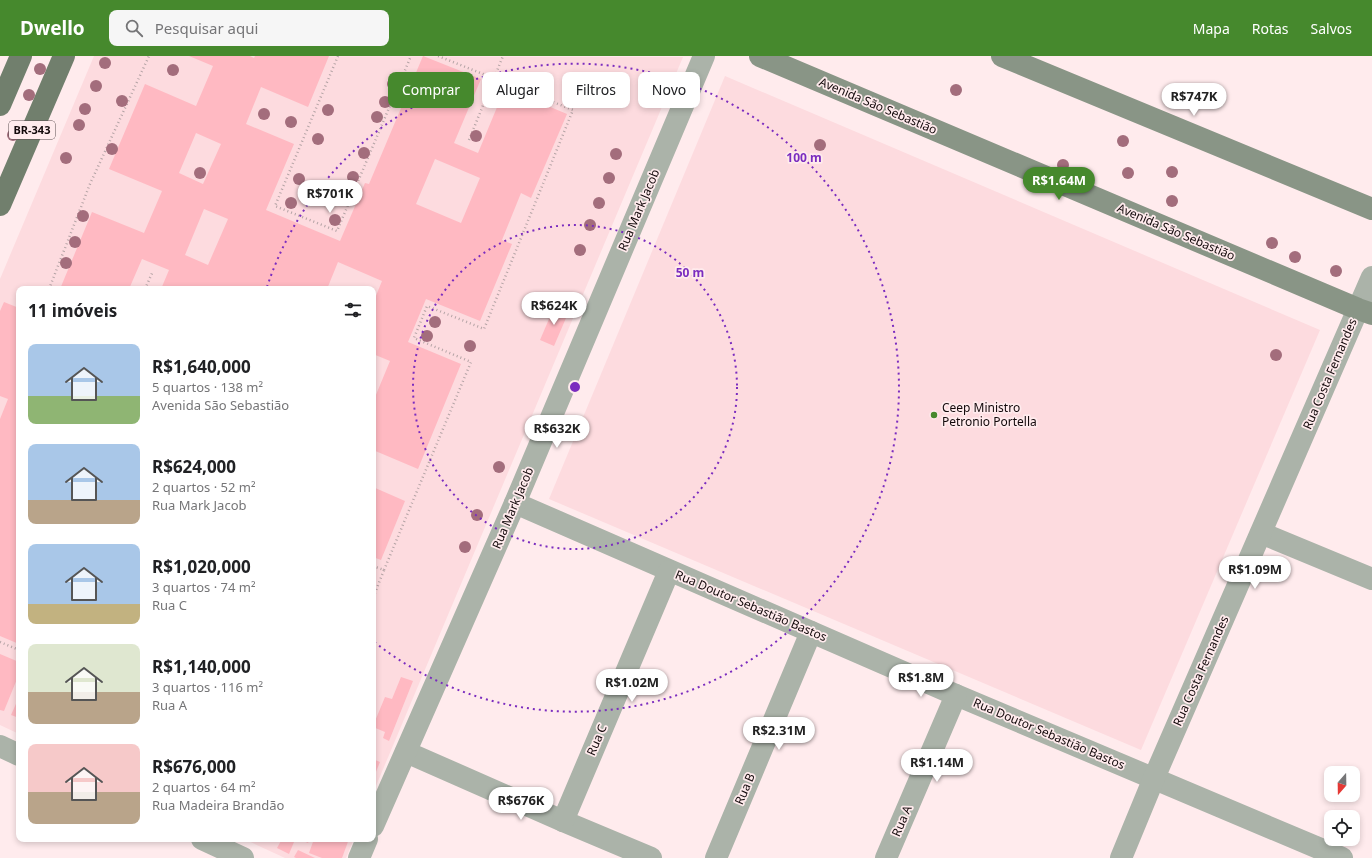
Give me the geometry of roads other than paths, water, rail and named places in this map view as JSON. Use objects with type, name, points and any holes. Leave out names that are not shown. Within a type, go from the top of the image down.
[{"type":"main road","name":"BR-343","points":[[0,106],[21,56]]},
{"type":"main road","name":"BR-343","points":[[0,205],[64,56]]},
{"type":"main road","name":"Avenida São Sebastião","points":[[760,56],[1365,311]]},
{"type":"main road","points":[[1002,56],[1372,209]]},
{"type":"street","name":"Rua Mark Jacob","points":[[376,819],[515,503],[704,56]]},
{"type":"street","name":"Rua Costa Fernandes","points":[[1121,858],[1154,778],[1261,533],[1365,311],[1372,277]]},
{"type":"street","name":"Rua Doutor Sebastião Bastos","points":[[515,503],[956,695],[1342,858]]},
{"type":"street","points":[[1261,533],[1372,579]]},
{"type":"street","name":"Rua C","points":[[562,821],[669,571]]},
{"type":"street","name":"Rua B","points":[[716,858],[811,632]]},
{"type":"street","name":"Rua A","points":[[886,858],[956,695]]},
{"type":"street","points":[[0,746],[16,754]]},
{"type":"street","points":[[406,752],[562,821],[651,858]]},
{"type":"street","points":[[208,842],[243,858]]},
{"type":"street","points":[[359,858],[366,842]]},
{"type":"place","name":"Ceep Ministro Petronio Portella","points":[[934,415]]}]
